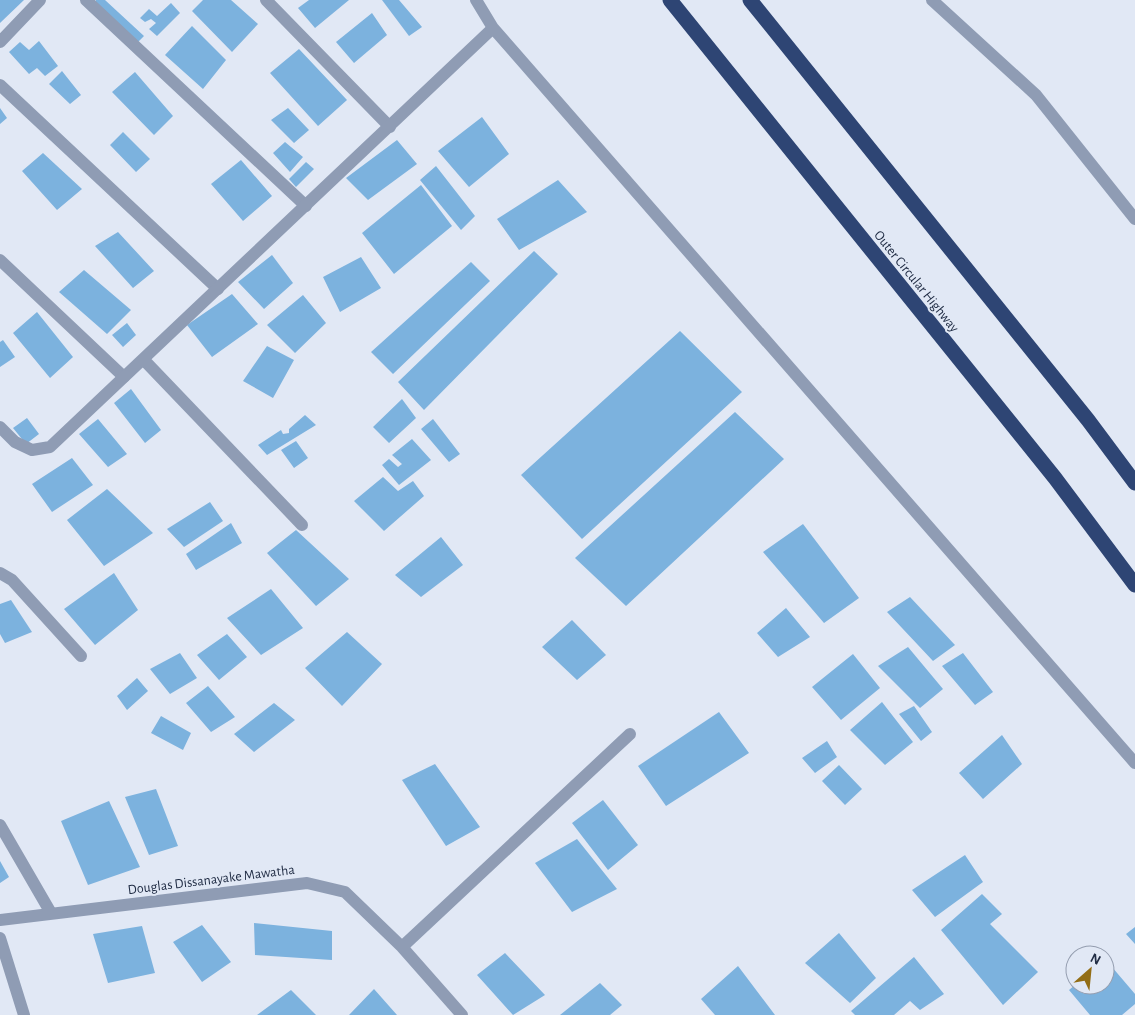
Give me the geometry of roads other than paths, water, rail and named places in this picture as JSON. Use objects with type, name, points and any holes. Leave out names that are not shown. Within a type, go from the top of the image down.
[{"type":"highway","name":"Outer Circular Highway","points":[[670,0],[1055,478],[1135,585]]},
{"type":"highway","points":[[750,0],[1088,420],[1135,483]]},
{"type":"street","points":[[0,42],[40,0]]},
{"type":"street","points":[[86,0],[306,206]]},
{"type":"street","points":[[266,0],[390,127]]},
{"type":"street","points":[[476,0],[493,28],[1135,763]]},
{"type":"street","points":[[932,0],[1036,95],[1135,219]]},
{"type":"street","points":[[0,427],[15,442],[32,450],[50,447],[493,28]]},
{"type":"street","points":[[0,85],[218,288]]},
{"type":"street","points":[[0,260],[124,377]]},
{"type":"street","points":[[143,359],[302,525]]},
{"type":"street","points":[[0,573],[12,580],[80,656]]},
{"type":"street","points":[[402,947],[630,734]]},
{"type":"street","points":[[0,825],[51,913]]},
{"type":"street","name":"Douglas Dissanayake Mawatha","points":[[0,920],[307,883],[345,892],[402,947],[462,1015]]},
{"type":"street","points":[[0,938],[24,1015]]}]
